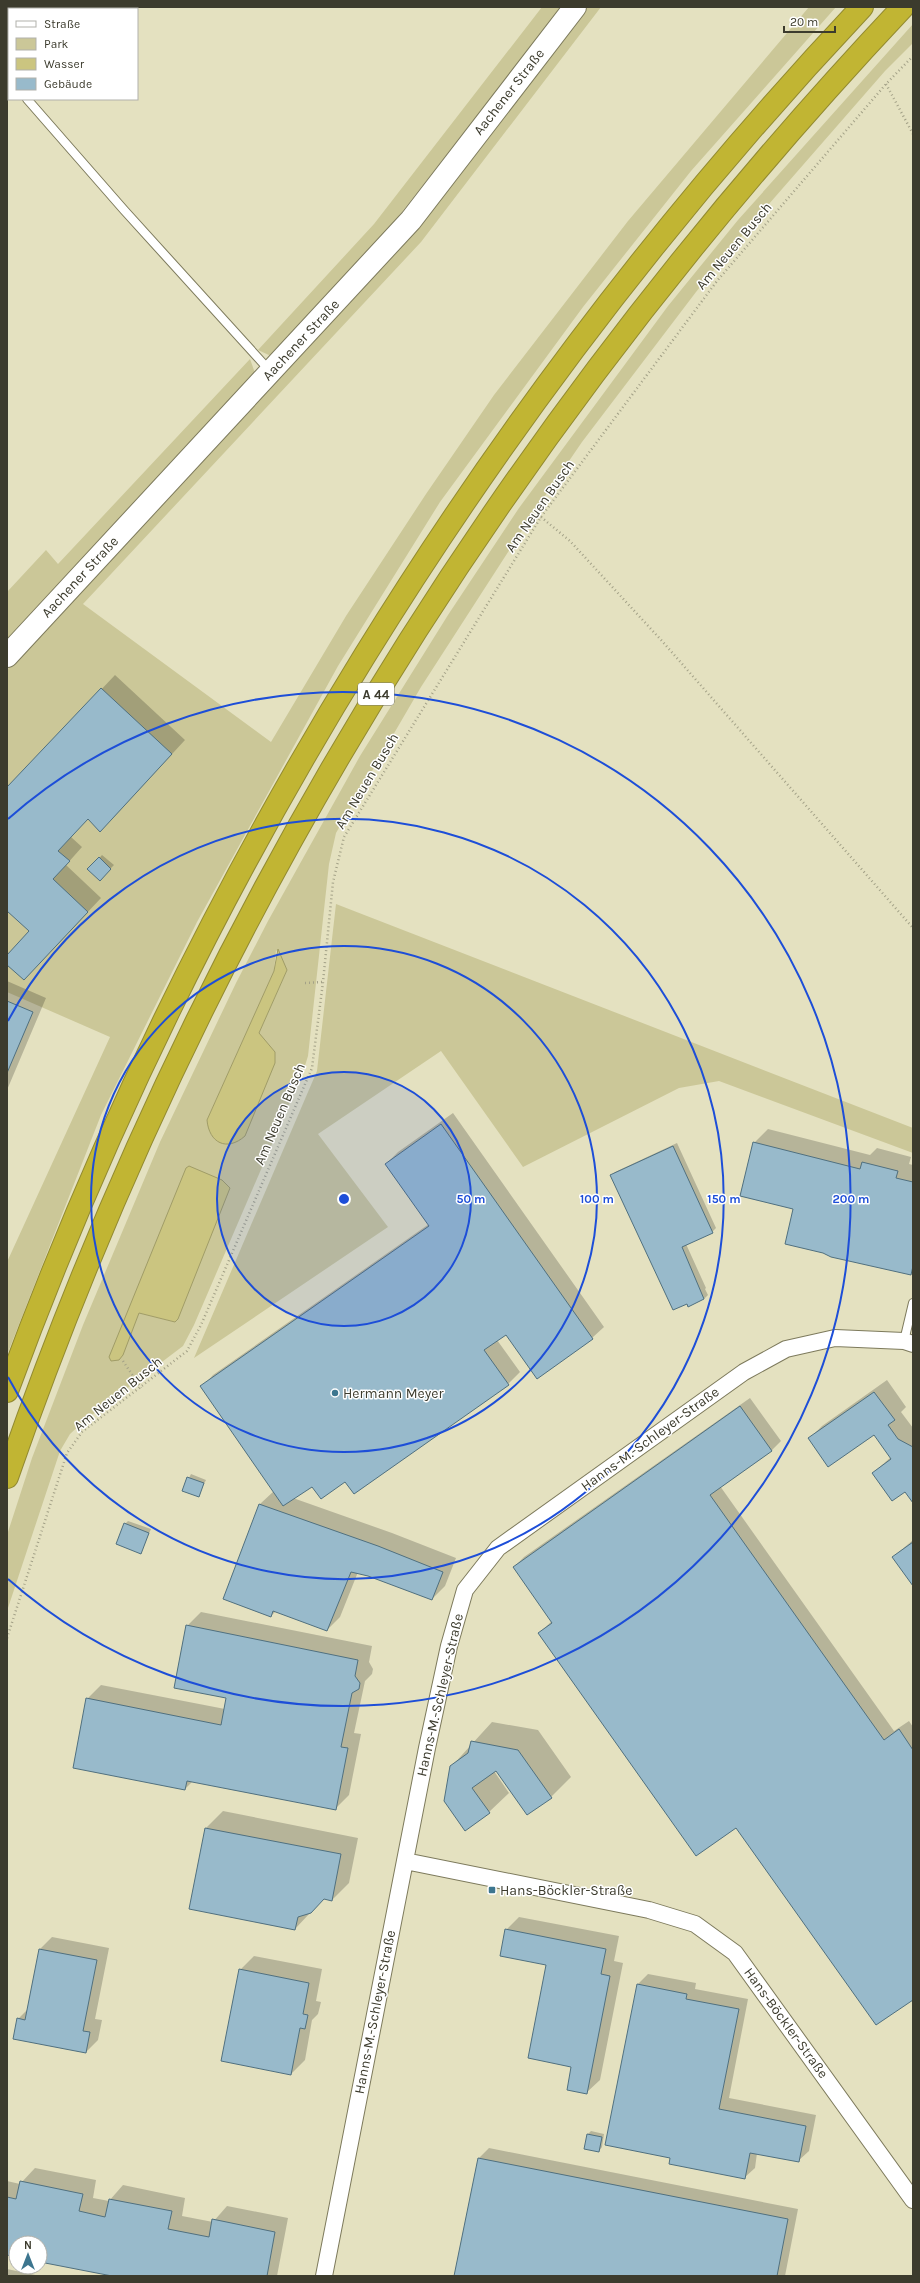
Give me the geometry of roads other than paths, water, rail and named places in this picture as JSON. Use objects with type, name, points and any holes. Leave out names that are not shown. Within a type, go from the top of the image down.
[{"type":"highway","name":"A 44","points":[[7,1391],[69,1233],[105,1149],[174,1001],[255,844],[360,662],[466,500],[590,329],[720,166],[862,7]]},
{"type":"highway","name":"A 44","points":[[7,1477],[62,1328],[156,1106],[259,898],[311,803],[383,681],[484,525],[552,429],[626,330],[764,160],[902,7]]},
{"type":"street","name":"Aachener Straße","points":[[7,656],[271,373],[411,220],[575,7]]},
{"type":"street","name":"Hanns-M.-Schleyer-Straße","points":[[324,2276],[405,1861],[449,1646],[466,1590],[498,1548],[744,1372],[786,1349],[836,1338],[909,1343]]},
{"type":"street","name":"Hans-Böckler-Straße","points":[[405,1861],[649,1910],[695,1924],[735,1953],[912,2194]]},
{"type":"lane","points":[[28,100],[124,210],[271,373]]},
{"type":"lane","points":[[909,1343],[913,1304]]},
{"type":"water","points":[[278,949],[287,970],[259,1033],[275,1052],[275,1063],[245,1136],[232,1143],[220,1143],[211,1134],[208,1128],[207,1120],[274,971]]},
{"type":"water","points":[[189,1166],[222,1180],[230,1188],[178,1319],[175,1322],[139,1313],[123,1355],[119,1360],[111,1361],[109,1357],[186,1168]]},
{"type":"place","name":"Hermann Meyer","points":[[335,1393]]},
{"type":"place","name":"Hans-Böckler-Straße","points":[[492,1890]]}]
